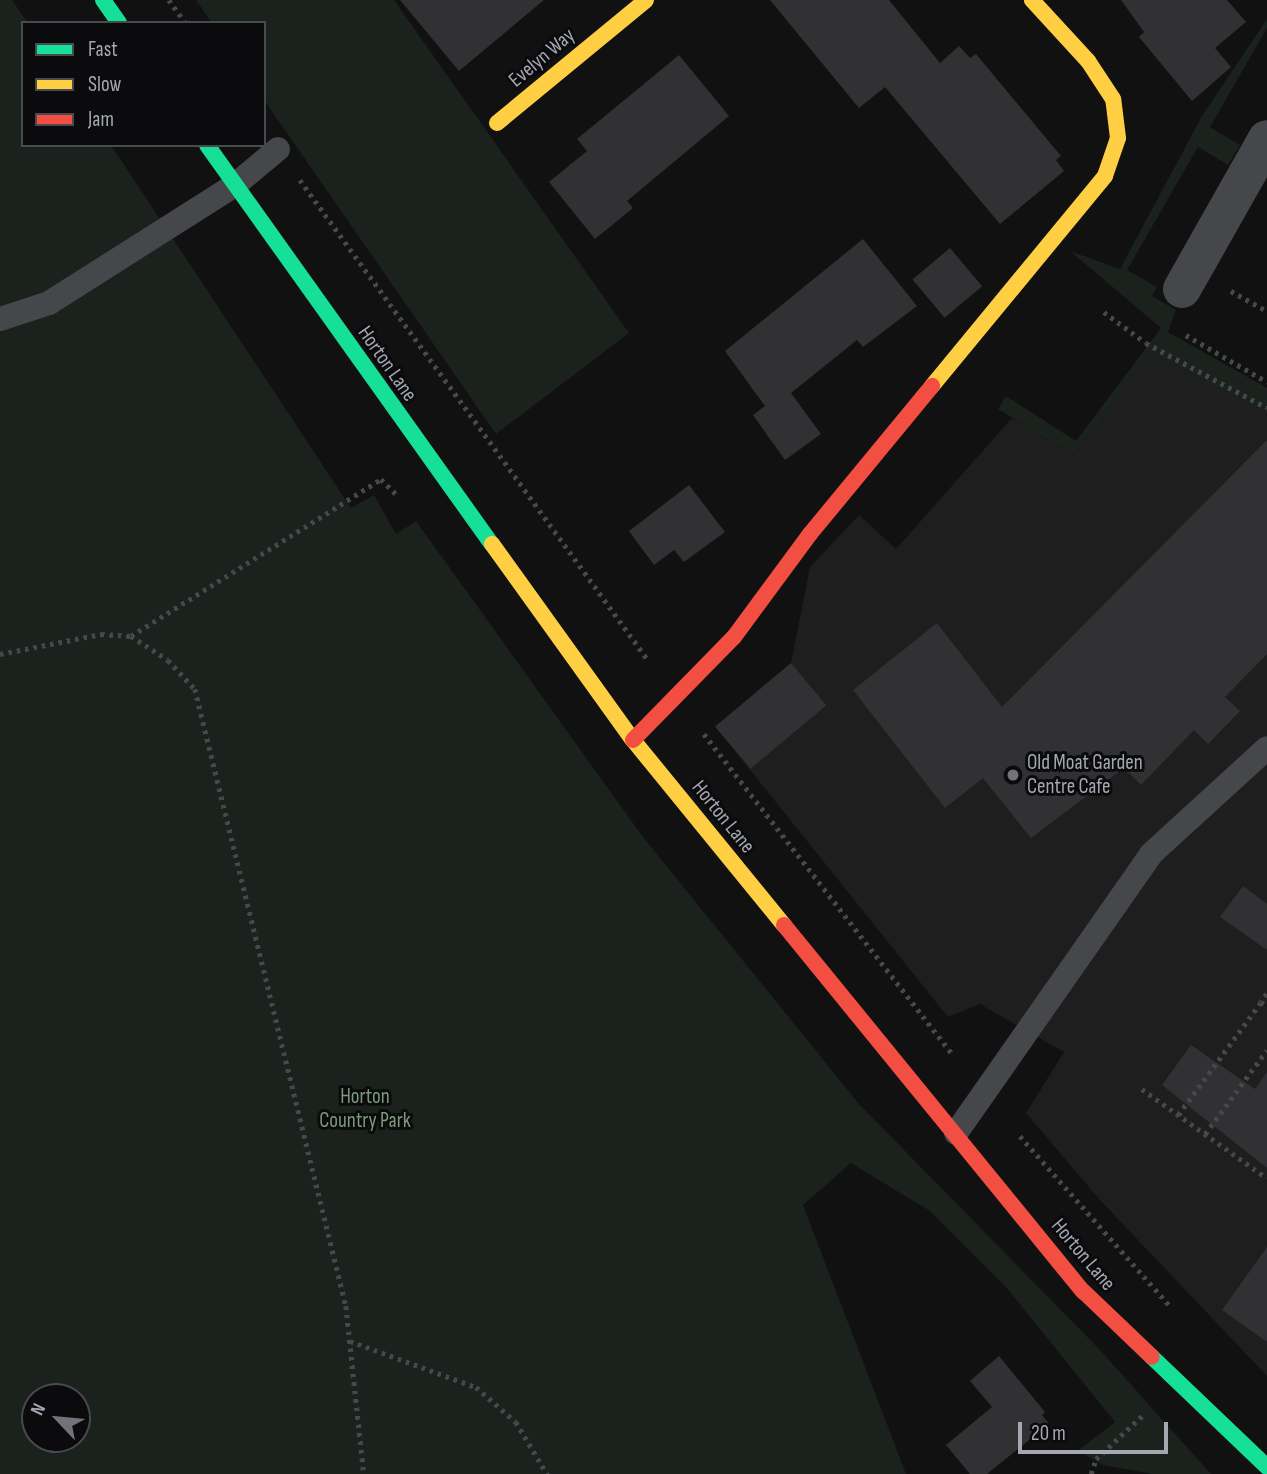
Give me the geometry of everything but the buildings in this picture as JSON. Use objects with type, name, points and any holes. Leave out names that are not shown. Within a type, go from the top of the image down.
[{"type":"street","points":[[103,0],[118,21]]},
{"type":"street","name":"Evelyn Way","points":[[497,122],[646,0]]},
{"type":"street","points":[[633,740],[734,637],[810,534],[1105,176],[1118,138],[1113,99],[1088,61],[1032,0]]},
{"type":"street","points":[[1182,289],[1267,139]]},
{"type":"street","name":"Horton Lane","points":[[208,147],[633,740],[1083,1291],[1176,1384],[1267,1466]]},
{"type":"lane","points":[[0,319],[49,303],[235,185],[278,149]]},
{"type":"lane","points":[[956,1133],[1151,854],[1267,748]]},
{"type":"path","points":[[169,0],[185,21]]},
{"type":"path","points":[[278,149],[676,698],[984,1095],[1177,1314]]},
{"type":"path","points":[[1182,289],[1185,306],[1174,329],[1267,382]]},
{"type":"path","points":[[1104,312],[1146,343],[1267,408]]},
{"type":"path","points":[[131,636],[381,479],[408,506]]},
{"type":"path","points":[[0,654],[101,634],[131,636],[168,660],[195,689],[346,1306],[363,1474]]},
{"type":"path","points":[[1178,1115],[1267,994]]},
{"type":"path","points":[[1261,1002],[1267,1006]]},
{"type":"path","points":[[1205,1134],[1267,1050]]},
{"type":"path","points":[[1142,1089],[1267,1178]]},
{"type":"path","points":[[350,1341],[475,1387],[516,1422],[547,1474]]},
{"type":"path","points":[[1091,1474],[1096,1459],[1176,1384]]},
{"type":"shaded area","points":[[1152,352],[1267,412],[1267,1376],[1100,1200],[1026,1113],[1064,1052],[980,1004],[948,1017],[715,726],[791,663],[810,567],[859,515],[896,549],[1012,418],[1074,456]]},
{"type":"green space","name":"Horton Country Park","points":[[0,0],[12,0],[27,21],[21,21],[21,147],[112,147],[351,508],[374,495],[396,534],[416,521],[643,837],[859,1104],[1101,1351],[1211,1474],[1152,1474],[1103,1465],[1087,1456],[1080,1449],[1115,1422],[1006,1287],[930,1211],[851,1163],[803,1205],[906,1474],[0,1474]]},
{"type":"green space","points":[[196,0],[394,0],[629,333],[496,434],[266,103],[266,21],[211,21]]},
{"type":"green space","points":[[1267,19],[1267,28],[1210,127],[1240,145],[1228,165],[1198,147],[1127,270],[1157,287],[1152,296],[1176,310],[1168,332],[1267,388],[1267,412],[1152,353],[1074,456],[998,409],[1006,396],[1076,441],[1161,328],[1070,251],[1120,269],[1202,116]]},
{"type":"traffic: fast","points":[[103,0],[118,21]]},
{"type":"traffic: fast","points":[[208,147],[492,544]]},
{"type":"traffic: fast","points":[[1152,1357],[1267,1467]]},
{"type":"traffic: slow","points":[[497,123],[646,0]]},
{"type":"traffic: slow","points":[[932,386],[1105,176],[1118,138],[1113,99],[1088,61],[1032,0]]},
{"type":"traffic: slow","points":[[492,544],[633,740],[784,925]]},
{"type":"traffic: jam","points":[[633,740],[734,637],[810,534],[932,386]]},
{"type":"traffic: jam","points":[[784,925],[1083,1291],[1152,1357]]},
{"type":"place","name":"Old Moat Garden Centre Cafe","points":[[1013,775]]}]
